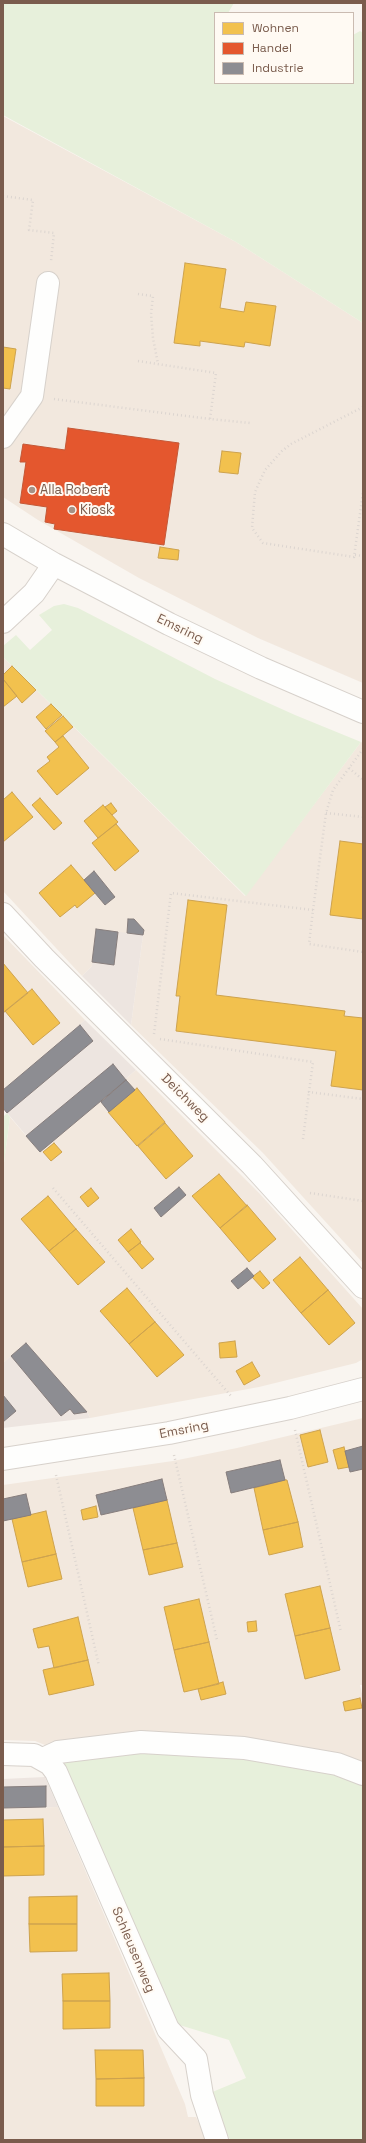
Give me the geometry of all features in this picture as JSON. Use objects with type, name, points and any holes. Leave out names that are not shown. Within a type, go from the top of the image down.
[{"type":"street","points":[[3,437],[32,396],[48,283]]},
{"type":"street","name":"Emsring","points":[[3,534],[54,564],[169,624],[247,662],[363,712]]},
{"type":"street","points":[[3,622],[34,592],[54,564]]},
{"type":"street","name":"Deichweg","points":[[3,914],[288,1203],[363,1287]]},
{"type":"street","name":"Emsring","points":[[3,1459],[51,1453],[238,1420],[363,1389]]},
{"type":"street","points":[[43,1759],[58,1752],[141,1742],[244,1748],[337,1764],[363,1774]]},
{"type":"street","name":"Schleusenweg","points":[[3,1754],[24,1753],[43,1759],[56,1772],[168,2030],[196,2058],[202,2095],[217,2140]]},
{"type":"path","points":[[3,196],[33,200],[29,230],[54,233],[48,283]]},
{"type":"path","points":[[138,294],[153,296],[151,314],[153,338],[158,354],[158,364]]},
{"type":"path","points":[[138,362],[216,373],[210,419]]},
{"type":"path","points":[[32,396],[250,423]]},
{"type":"path","points":[[363,406],[291,444],[282,451],[265,470],[255,492],[251,522],[254,533],[263,543],[354,557],[355,555],[363,556]]},
{"type":"path","points":[[355,555],[363,492]]},
{"type":"path","points":[[363,749],[333,790],[326,813],[309,944],[363,952]]},
{"type":"path","points":[[349,768],[363,780]]},
{"type":"path","points":[[326,813],[363,818]]},
{"type":"path","points":[[303,1139],[313,1062],[154,1038],[172,893],[313,910]]},
{"type":"path","points":[[309,1092],[363,1098]]},
{"type":"path","points":[[53,1188],[231,1394],[238,1420]]},
{"type":"path","points":[[288,1203],[300,1192],[363,1200]]},
{"type":"path","points":[[290,1408],[341,1632]]},
{"type":"path","points":[[169,1433],[217,1640]]},
{"type":"path","points":[[51,1453],[99,1666]]},
{"type":"shaded area","points":[[3,116],[236,242],[363,323],[363,683],[258,638],[139,578],[38,520],[3,497]]},
{"type":"shaded area","points":[[3,657],[245,896],[361,742],[363,743],[363,1263],[263,1153],[131,1025],[143,935],[92,966],[82,976],[3,891]]},
{"type":"shaded area","points":[[97,929],[143,935],[131,1025],[82,976],[92,966]]},
{"type":"shaded area","points":[[3,935],[85,1020],[3,1090]]},
{"type":"shaded area","points":[[85,1020],[136,1070],[40,1152],[3,1108],[3,1090]]},
{"type":"shaded area","points":[[136,1070],[260,1194],[363,1309],[363,1359],[356,1363],[259,1387],[90,1418],[87,1412],[26,1343],[3,1363],[3,1170],[10,1117],[40,1152]]},
{"type":"shaded area","points":[[26,1343],[87,1412],[90,1418],[3,1428],[3,1363]]},
{"type":"shaded area","points":[[363,1418],[363,1685],[360,1685],[363,1698],[363,1768],[50,1747],[35,1741],[3,1740],[3,1485],[173,1461],[237,1448]]},
{"type":"shaded area","points":[[45,1777],[58,1807],[3,1808],[3,1779]]},
{"type":"shaded area","points":[[58,1807],[185,2104],[188,2117],[196,2117],[207,2140],[3,2140],[3,1808]]},
{"type":"green space","points":[[3,3],[234,3],[229,12],[214,12],[214,84],[354,84],[354,34],[360,31],[363,33],[363,323],[236,242],[3,115]]},
{"type":"green space","points":[[64,604],[78,608],[215,679],[295,715],[361,742],[246,896],[3,657],[3,646],[16,635],[30,650],[52,630],[39,615],[54,606]]},
{"type":"green space","points":[[7,1113],[10,1117],[3,1170],[3,1117]]},
{"type":"green space","points":[[136,1749],[232,1753],[363,1781],[363,2140],[230,2140],[210,2093],[246,2078],[229,2040],[176,2024],[62,1758]]},
{"type":"building: Wohnen","points":[[185,263],[226,269],[220,308],[244,312],[246,302],[276,306],[270,346],[245,342],[244,347],[200,341],[200,346],[174,343]]},
{"type":"building: Wohnen","points":[[3,347],[16,349],[10,389],[3,388]]},
{"type":"building: Wohnen","points":[[222,451],[241,453],[238,474],[219,472]]},
{"type":"building: Wohnen","points":[[160,547],[179,550],[178,560],[158,558]]},
{"type":"building: Wohnen","points":[[12,666],[36,690],[22,703],[3,679],[3,675]]},
{"type":"building: Wohnen","points":[[3,679],[17,696],[3,707]]},
{"type":"building: Wohnen","points":[[51,704],[62,715],[46,729],[36,717]]},
{"type":"building: Wohnen","points":[[63,716],[73,727],[55,742],[45,731]]},
{"type":"building: Wohnen","points":[[63,736],[89,768],[57,795],[37,771],[50,761],[47,757],[59,747],[55,742]]},
{"type":"building: Wohnen","points":[[12,792],[33,817],[3,842],[3,800]]},
{"type":"building: Wohnen","points":[[40,798],[62,823],[54,830],[32,805]]},
{"type":"building: Wohnen","points":[[111,803],[117,811],[112,815],[105,807]]},
{"type":"building: Wohnen","points":[[103,805],[118,822],[98,838],[84,821]]},
{"type":"building: Wohnen","points":[[116,824],[139,851],[115,871],[92,843]]},
{"type":"building: Wohnen","points":[[340,841],[363,844],[363,919],[330,915]]},
{"type":"building: Wohnen","points":[[71,865],[95,893],[77,908],[75,905],[60,917],[39,893]]},
{"type":"building: Wohnen","points":[[188,900],[227,905],[216,995],[345,1011],[344,1016],[363,1018],[363,1090],[331,1086],[336,1051],[176,1031],[180,996],[176,996]]},
{"type":"building: Wohnen","points":[[3,963],[28,993],[3,1013]]},
{"type":"building: Wohnen","points":[[32,989],[60,1023],[33,1045],[5,1011]]},
{"type":"building: Wohnen","points":[[137,1088],[165,1122],[137,1146],[108,1112]]},
{"type":"building: Wohnen","points":[[165,1123],[193,1156],[166,1179],[138,1146]]},
{"type":"building: Wohnen","points":[[54,1143],[62,1152],[51,1161],[43,1152]]},
{"type":"building: Wohnen","points":[[219,1174],[247,1206],[220,1228],[192,1196]]},
{"type":"building: Wohnen","points":[[91,1188],[99,1198],[88,1207],[80,1197]]},
{"type":"building: Wohnen","points":[[48,1196],[76,1229],[49,1251],[21,1219]]},
{"type":"building: Wohnen","points":[[247,1205],[276,1239],[249,1262],[220,1228]]},
{"type":"building: Wohnen","points":[[76,1229],[105,1262],[78,1285],[49,1251]]},
{"type":"building: Wohnen","points":[[131,1229],[141,1242],[128,1252],[118,1240]]},
{"type":"building: Wohnen","points":[[140,1243],[154,1259],[142,1269],[128,1252]]},
{"type":"building: Wohnen","points":[[300,1257],[328,1290],[301,1313],[273,1280]]},
{"type":"building: Wohnen","points":[[260,1271],[270,1283],[263,1289],[252,1277]]},
{"type":"building: Wohnen","points":[[127,1288],[155,1322],[129,1344],[100,1311]]},
{"type":"building: Wohnen","points":[[328,1290],[355,1323],[329,1345],[301,1313]]},
{"type":"building: Wohnen","points":[[155,1322],[184,1355],[157,1377],[129,1344]]},
{"type":"building: Wohnen","points":[[235,1341],[237,1357],[220,1358],[219,1343]]},
{"type":"building: Wohnen","points":[[252,1362],[260,1376],[244,1385],[236,1371]]},
{"type":"building: Wohnen","points":[[320,1430],[328,1462],[308,1467],[300,1435]]},
{"type":"building: Wohnen","points":[[344,1447],[349,1467],[338,1469],[333,1450]]},
{"type":"building: Wohnen","points":[[287,1480],[298,1522],[263,1530],[254,1488]]},
{"type":"building: Wohnen","points":[[167,1500],[177,1543],[143,1550],[133,1508]]},
{"type":"building: Wohnen","points":[[96,1506],[98,1517],[83,1520],[81,1510]]},
{"type":"building: Wohnen","points":[[46,1511],[56,1554],[22,1562],[12,1519]]},
{"type":"building: Wohnen","points":[[298,1522],[303,1547],[269,1555],[263,1530]]},
{"type":"building: Wohnen","points":[[177,1543],[183,1567],[149,1575],[143,1550]]},
{"type":"building: Wohnen","points":[[56,1554],[62,1579],[28,1587],[22,1562]]},
{"type":"building: Wohnen","points":[[320,1586],[330,1628],[295,1636],[285,1594]]},
{"type":"building: Wohnen","points":[[199,1599],[209,1642],[174,1650],[164,1607]]},
{"type":"building: Wohnen","points":[[78,1617],[88,1660],[54,1668],[49,1646],[38,1648],[33,1629]]},
{"type":"building: Wohnen","points":[[256,1621],[257,1631],[248,1632],[247,1622]]},
{"type":"building: Wohnen","points":[[330,1628],[340,1670],[305,1679],[295,1636]]},
{"type":"building: Wohnen","points":[[209,1642],[219,1684],[184,1692],[174,1650]]},
{"type":"building: Wohnen","points":[[88,1660],[94,1685],[49,1695],[43,1670]]},
{"type":"building: Wohnen","points":[[223,1682],[226,1694],[201,1700],[198,1689]]},
{"type":"building: Wohnen","points":[[360,1698],[362,1708],[345,1711],[343,1702]]},
{"type":"building: Wohnen","points":[[43,1819],[44,1846],[3,1847],[3,1820]]},
{"type":"building: Wohnen","points":[[44,1846],[44,1875],[3,1876],[3,1847]]},
{"type":"building: Wohnen","points":[[77,1896],[77,1924],[29,1924],[29,1897]]},
{"type":"building: Wohnen","points":[[29,1924],[77,1924],[77,1951],[30,1952]]},
{"type":"building: Wohnen","points":[[109,1973],[110,2001],[63,2001],[62,1974]]},
{"type":"building: Wohnen","points":[[63,2001],[110,2001],[110,2028],[63,2029]]},
{"type":"building: Wohnen","points":[[95,2050],[143,2050],[144,2078],[96,2079]]},
{"type":"building: Wohnen","points":[[144,2078],[144,2106],[96,2106],[96,2079]]},
{"type":"building: Handel","points":[[68,428],[179,443],[164,545],[54,529],[55,524],[45,522],[47,507],[20,503],[26,462],[20,462],[23,444],[65,450]]},
{"type":"building: Industrie","points":[[94,871],[115,897],[105,905],[84,880]]},
{"type":"building: Industrie","points":[[128,919],[134,919],[144,930],[143,935],[127,933]]},
{"type":"building: Industrie","points":[[96,929],[118,932],[114,965],[92,962]]},
{"type":"building: Industrie","points":[[80,1025],[93,1041],[7,1113],[3,1108],[3,1090]]},
{"type":"building: Industrie","points":[[113,1064],[126,1080],[40,1152],[26,1136]]},
{"type":"building: Industrie","points":[[126,1080],[135,1090],[109,1112],[101,1102]]},
{"type":"building: Industrie","points":[[179,1187],[186,1195],[161,1217],[154,1208]]},
{"type":"building: Industrie","points":[[247,1268],[254,1276],[238,1289],[231,1281]]},
{"type":"building: Industrie","points":[[26,1343],[87,1412],[74,1414],[70,1409],[61,1416],[11,1356]]},
{"type":"building: Industrie","points":[[3,1395],[16,1411],[3,1422]]},
{"type":"building: Industrie","points":[[363,1446],[363,1469],[350,1472],[345,1451]]},
{"type":"building: Industrie","points":[[280,1460],[285,1480],[231,1493],[226,1472]]},
{"type":"building: Industrie","points":[[162,1479],[167,1500],[101,1515],[96,1495]]},
{"type":"building: Industrie","points":[[26,1494],[31,1515],[3,1521],[3,1499]]},
{"type":"building: Industrie","points":[[46,1786],[46,1807],[3,1808],[3,1787]]},
{"type":"place","name":"Alla Robert","points":[[32,490]]},
{"type":"place","name":"Kiosk","points":[[72,510]]}]
